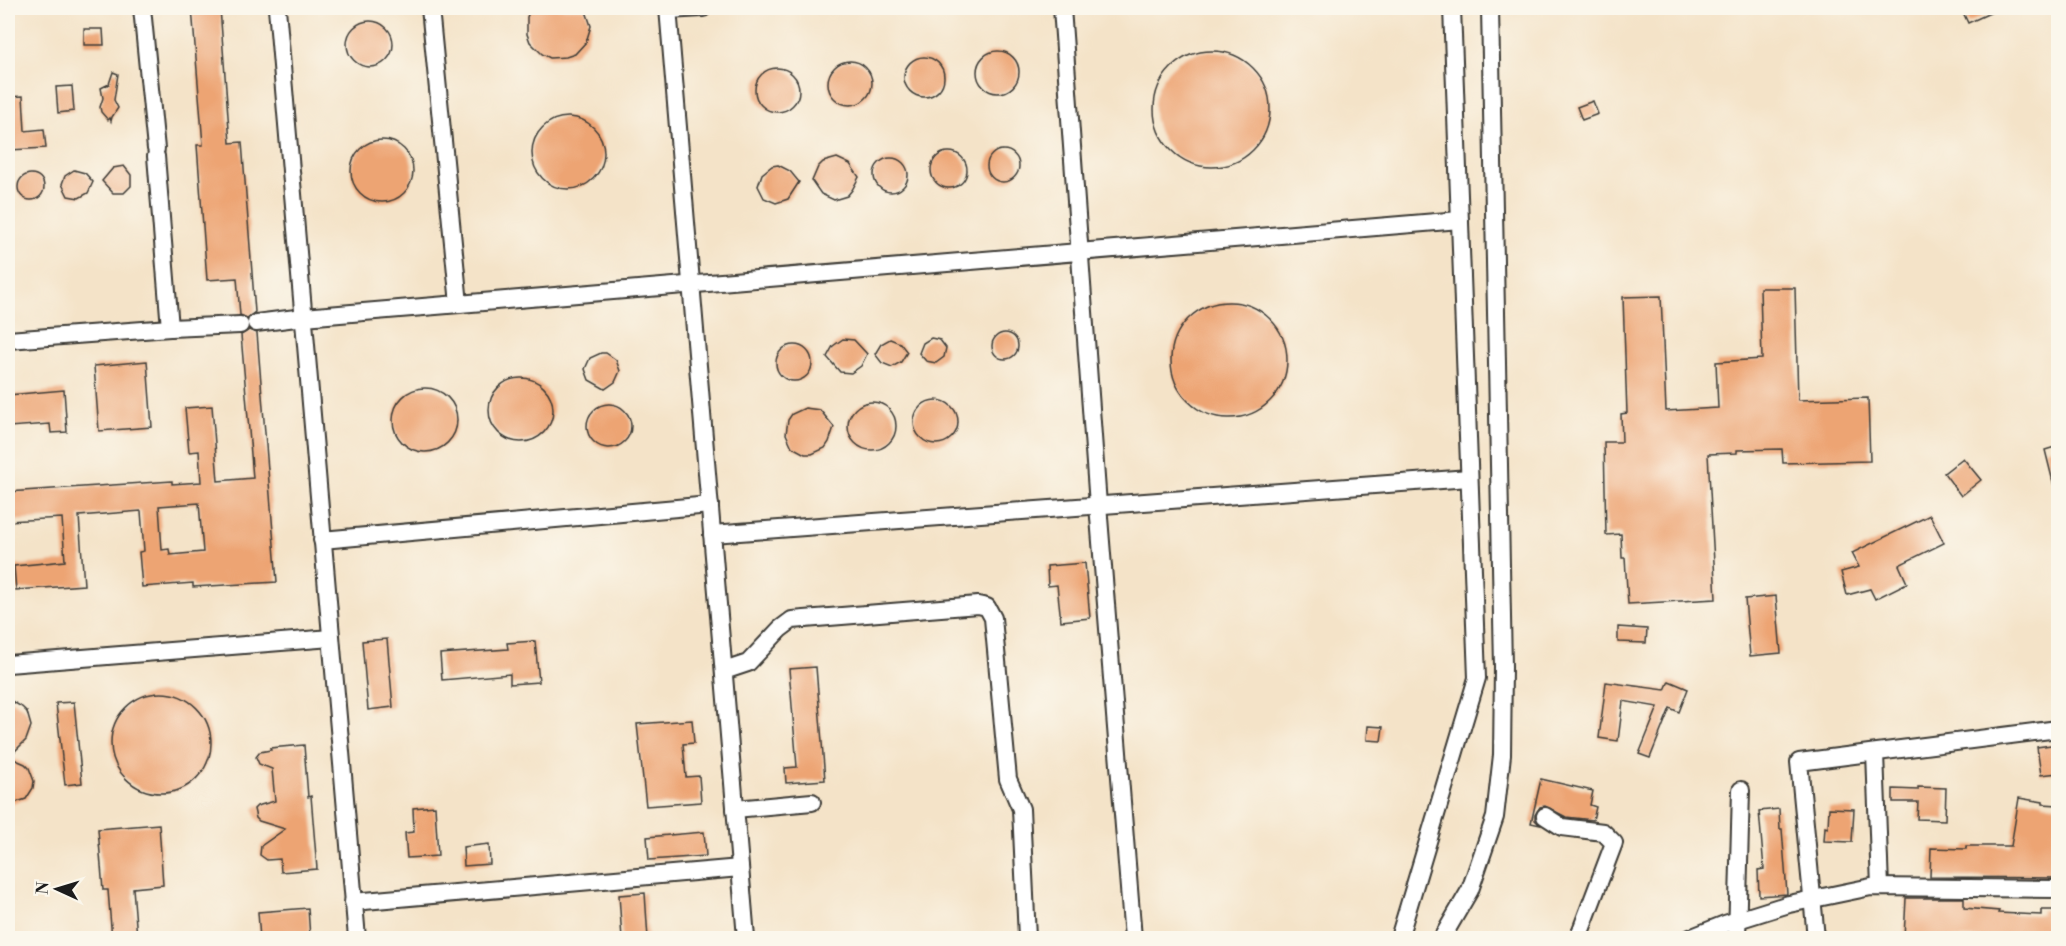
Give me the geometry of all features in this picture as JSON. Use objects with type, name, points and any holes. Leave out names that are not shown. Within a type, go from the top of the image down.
[{"type":"street","points":[[142,8],[170,328]]},
{"type":"street","points":[[277,8],[357,939]]},
{"type":"street","points":[[430,8],[459,304]]},
{"type":"street","points":[[703,8],[668,9],[746,939]]},
{"type":"street","points":[[1062,8],[1098,505],[1133,939]]},
{"type":"street","points":[[1399,939],[1477,678],[1452,8]]},
{"type":"street","points":[[1442,939],[1470,890],[1495,817],[1502,755],[1503,655],[1490,8]]},
{"type":"street","points":[[8,340],[248,324],[304,317],[1460,220]]},
{"type":"street","points":[[712,534],[1469,478]]},
{"type":"street","points":[[322,540],[710,505]]},
{"type":"street","points":[[724,670],[748,663],[780,629],[792,620],[978,605],[987,607],[993,618],[1008,779],[1021,808],[1027,939]]},
{"type":"street","points":[[8,664],[331,638]]},
{"type":"street","points":[[1816,939],[1799,762],[2058,729]]},
{"type":"street","points":[[1875,753],[1880,887]]},
{"type":"street","points":[[1737,939],[1741,790]]},
{"type":"street","points":[[735,809],[812,802]]},
{"type":"street","points":[[1545,816],[1562,827],[1603,832],[1614,843],[1578,939]]},
{"type":"street","points":[[354,902],[740,867]]},
{"type":"street","points":[[1690,939],[1738,920],[1789,904],[1871,887],[2058,889]]},
{"type":"building","points":[[192,8],[220,8],[230,143],[242,142],[255,312],[247,318],[240,315],[237,278],[207,280],[197,145],[203,145]]},
{"type":"building","points":[[531,8],[585,8],[591,26],[586,42],[575,54],[566,57],[550,58],[542,54],[530,42],[527,34],[527,17]]},
{"type":"building","points":[[1961,8],[2001,8],[1968,23]]},
{"type":"building","points":[[370,21],[386,28],[393,44],[386,60],[370,67],[354,60],[347,44],[354,28]]},
{"type":"building","points":[[84,29],[103,29],[104,45],[84,45]]},
{"type":"building","points":[[998,51],[1006,52],[1013,57],[1018,64],[1018,80],[1013,87],[1006,92],[998,93],[990,92],[983,87],[978,80],[977,72],[978,64],[983,57],[990,52]]},
{"type":"building","points":[[1212,51],[1234,55],[1253,68],[1266,87],[1270,109],[1266,131],[1253,150],[1234,163],[1212,167],[1190,163],[1171,150],[1158,131],[1154,109],[1158,87],[1171,68],[1190,55]]},
{"type":"building","points":[[924,57],[938,63],[944,77],[938,91],[924,97],[910,91],[904,77],[910,63]]},
{"type":"building","points":[[850,61],[865,68],[872,83],[865,98],[850,105],[835,98],[828,83],[835,68]]},
{"type":"building","points":[[777,68],[793,74],[799,90],[793,106],[777,112],[761,106],[755,90],[761,74]]},
{"type":"building","points":[[113,72],[118,74],[114,100],[118,108],[111,121],[101,112],[100,107],[103,98],[101,88],[109,84]]},
{"type":"building","points":[[72,86],[74,111],[58,113],[56,87]]},
{"type":"building","points":[[23,96],[25,131],[44,129],[46,148],[9,150],[8,97]]},
{"type":"building","points":[[1593,101],[1598,114],[1582,120],[1577,107]]},
{"type":"building","points":[[568,117],[582,120],[594,127],[601,139],[604,153],[601,167],[594,179],[582,186],[568,189],[554,186],[542,179],[535,167],[532,153],[535,139],[542,127],[554,120]]},
{"type":"building","points":[[376,140],[388,140],[404,149],[411,159],[413,171],[411,183],[404,193],[388,202],[376,202],[365,197],[356,188],[351,177],[351,165],[356,154],[365,145]]},
{"type":"building","points":[[1003,150],[1014,155],[1019,166],[1014,177],[1003,182],[992,177],[987,166],[992,155]]},
{"type":"building","points":[[949,152],[962,157],[967,170],[962,183],[949,188],[936,183],[931,170],[936,157]]},
{"type":"building","points":[[837,158],[850,164],[859,177],[847,196],[834,200],[821,194],[812,181],[818,167],[823,162]]},
{"type":"building","points":[[891,158],[903,163],[908,175],[903,187],[891,192],[879,187],[874,175],[879,163]]},
{"type":"building","points":[[778,165],[790,171],[799,182],[788,199],[776,203],[764,198],[758,186],[762,174],[772,166]]},
{"type":"building","points":[[124,166],[131,175],[131,186],[124,193],[113,193],[102,181],[113,168]]},
{"type":"building","points":[[74,170],[85,173],[93,182],[88,193],[79,198],[68,196],[62,184],[65,176]]},
{"type":"building","points":[[31,174],[40,178],[44,187],[40,196],[31,200],[22,196],[18,187],[22,178]]},
{"type":"building","points":[[1760,288],[1795,288],[1798,400],[1868,398],[1870,461],[1783,463],[1782,449],[1737,450],[1737,453],[1708,454],[1716,599],[1628,604],[1621,534],[1606,535],[1604,442],[1622,442],[1621,414],[1627,413],[1623,297],[1661,296],[1666,411],[1718,408],[1716,362],[1762,359]]},
{"type":"building","points":[[1229,302],[1251,306],[1270,319],[1283,338],[1287,360],[1283,382],[1270,401],[1251,414],[1229,418],[1207,414],[1188,401],[1175,382],[1171,360],[1175,338],[1188,319],[1207,306]]},
{"type":"building","points":[[249,330],[257,333],[277,582],[193,587],[193,583],[142,587],[139,552],[144,551],[141,511],[79,516],[84,585],[16,590],[14,566],[65,561],[62,518],[8,521],[8,492],[172,481],[172,484],[201,482],[199,451],[189,452],[185,408],[212,406],[218,481],[253,478],[241,335]],"holes":[[[199,503],[203,552],[170,555],[169,549],[162,550],[159,506]]]},
{"type":"building","points":[[1005,333],[1014,337],[1018,346],[1014,355],[1005,359],[996,355],[992,346],[996,337]]},
{"type":"building","points":[[931,338],[940,340],[946,348],[944,357],[936,363],[926,361],[919,353],[923,343]]},
{"type":"building","points":[[843,339],[854,340],[867,354],[861,366],[851,373],[840,372],[827,357],[833,346]]},
{"type":"building","points":[[890,339],[900,343],[907,352],[901,362],[892,367],[882,363],[875,354],[881,344]]},
{"type":"building","points":[[794,345],[807,350],[812,363],[807,376],[794,381],[781,376],[776,363],[781,350]]},
{"type":"building","points":[[606,353],[616,360],[620,371],[615,382],[605,389],[589,380],[585,369],[590,358]]},
{"type":"building","points":[[147,361],[152,427],[99,431],[94,366]]},
{"type":"building","points":[[521,378],[539,384],[547,392],[553,410],[547,428],[539,436],[521,442],[503,436],[495,428],[489,410],[495,392],[503,384]]},
{"type":"building","points":[[425,388],[437,390],[448,397],[455,408],[457,420],[455,432],[448,443],[437,450],[425,452],[413,450],[402,443],[395,432],[393,420],[395,408],[402,397],[413,390]]},
{"type":"building","points":[[64,390],[67,432],[51,433],[50,424],[8,427],[8,395]]},
{"type":"building","points":[[936,400],[945,401],[952,406],[957,413],[957,431],[952,438],[945,443],[936,444],[927,443],[920,438],[915,431],[914,422],[915,413],[920,406],[927,401]]},
{"type":"building","points":[[872,402],[889,409],[896,426],[889,443],[872,450],[855,443],[848,426],[855,409]]},
{"type":"building","points":[[609,404],[624,411],[631,426],[624,441],[609,448],[594,441],[587,426],[594,411]]},
{"type":"building","points":[[805,408],[820,410],[834,427],[825,448],[812,454],[805,454],[792,447],[786,434],[788,420],[792,414]]},
{"type":"building","points":[[2058,446],[2058,486],[2054,486],[2045,450]]},
{"type":"building","points":[[1963,458],[1981,480],[1961,496],[1944,473]]},
{"type":"building","points":[[1930,515],[1944,543],[1899,565],[1907,583],[1875,599],[1870,589],[1847,595],[1841,572],[1859,567],[1852,553]]},
{"type":"building","points":[[1085,563],[1090,618],[1061,621],[1057,585],[1048,586],[1047,566]]},
{"type":"building","points":[[1776,596],[1781,653],[1750,656],[1745,599]]},
{"type":"building","points":[[1618,627],[1647,629],[1646,643],[1618,642]]},
{"type":"building","points":[[387,639],[393,707],[368,710],[362,641]]},
{"type":"building","points":[[535,641],[539,682],[510,684],[510,674],[442,680],[440,654],[508,649],[507,643]]},
{"type":"building","points":[[816,667],[825,780],[786,783],[785,768],[797,767],[789,669]]},
{"type":"building","points":[[1669,681],[1688,689],[1679,712],[1670,708],[1650,758],[1639,754],[1658,707],[1623,701],[1618,741],[1599,738],[1606,682],[1665,690]]},
{"type":"building","points":[[161,693],[180,697],[196,708],[207,724],[211,743],[207,762],[196,778],[180,789],[161,793],[142,789],[126,778],[115,762],[111,743],[115,724],[126,708],[142,697]]},
{"type":"building","points":[[8,699],[27,712],[31,726],[26,740],[9,757],[25,764],[34,781],[33,788],[26,799],[8,805]]},
{"type":"building","points":[[74,702],[82,783],[65,785],[56,703]]},
{"type":"building","points":[[692,720],[694,743],[683,744],[686,777],[699,776],[701,802],[646,806],[637,724]]},
{"type":"building","points":[[1368,726],[1383,727],[1381,741],[1367,740]]},
{"type":"building","points":[[2058,744],[2058,773],[2041,775],[2037,747]]},
{"type":"building","points":[[304,745],[317,869],[281,872],[280,859],[267,860],[260,855],[261,846],[285,829],[256,818],[254,809],[257,806],[275,801],[272,769],[259,764],[256,757],[260,752],[271,750],[270,748]]},
{"type":"building","points":[[1541,779],[1593,791],[1590,805],[1596,807],[1593,820],[1566,817],[1545,806],[1540,807],[1535,815],[1535,820],[1540,825],[1531,823]]},
{"type":"building","points":[[1918,787],[1946,788],[1945,820],[1917,819],[1918,802],[1893,802],[1893,789],[1918,790]]},
{"type":"building","points":[[2019,798],[2058,805],[2058,878],[1930,877],[1931,848],[1966,849],[1966,846],[2011,846]]},
{"type":"building","points":[[435,806],[438,856],[407,858],[405,833],[414,832],[413,808]]},
{"type":"building","points":[[1829,808],[1854,809],[1852,842],[1824,841],[1825,827],[1828,828]]},
{"type":"building","points":[[1779,809],[1787,894],[1759,896],[1758,870],[1764,869],[1759,811]]},
{"type":"building","points":[[159,824],[163,885],[133,888],[137,937],[112,939],[108,890],[103,890],[98,829]]},
{"type":"building","points":[[704,832],[706,856],[649,860],[647,837]]},
{"type":"building","points":[[489,844],[490,864],[464,866],[463,847]]},
{"type":"building","points":[[645,893],[648,939],[622,939],[619,895]]},
{"type":"building","points":[[1906,898],[1964,898],[1964,908],[1999,911],[1998,913],[2041,915],[2041,910],[2058,910],[2058,939],[1904,938]]},
{"type":"building","points":[[308,908],[310,938],[260,939],[258,912]]}]
